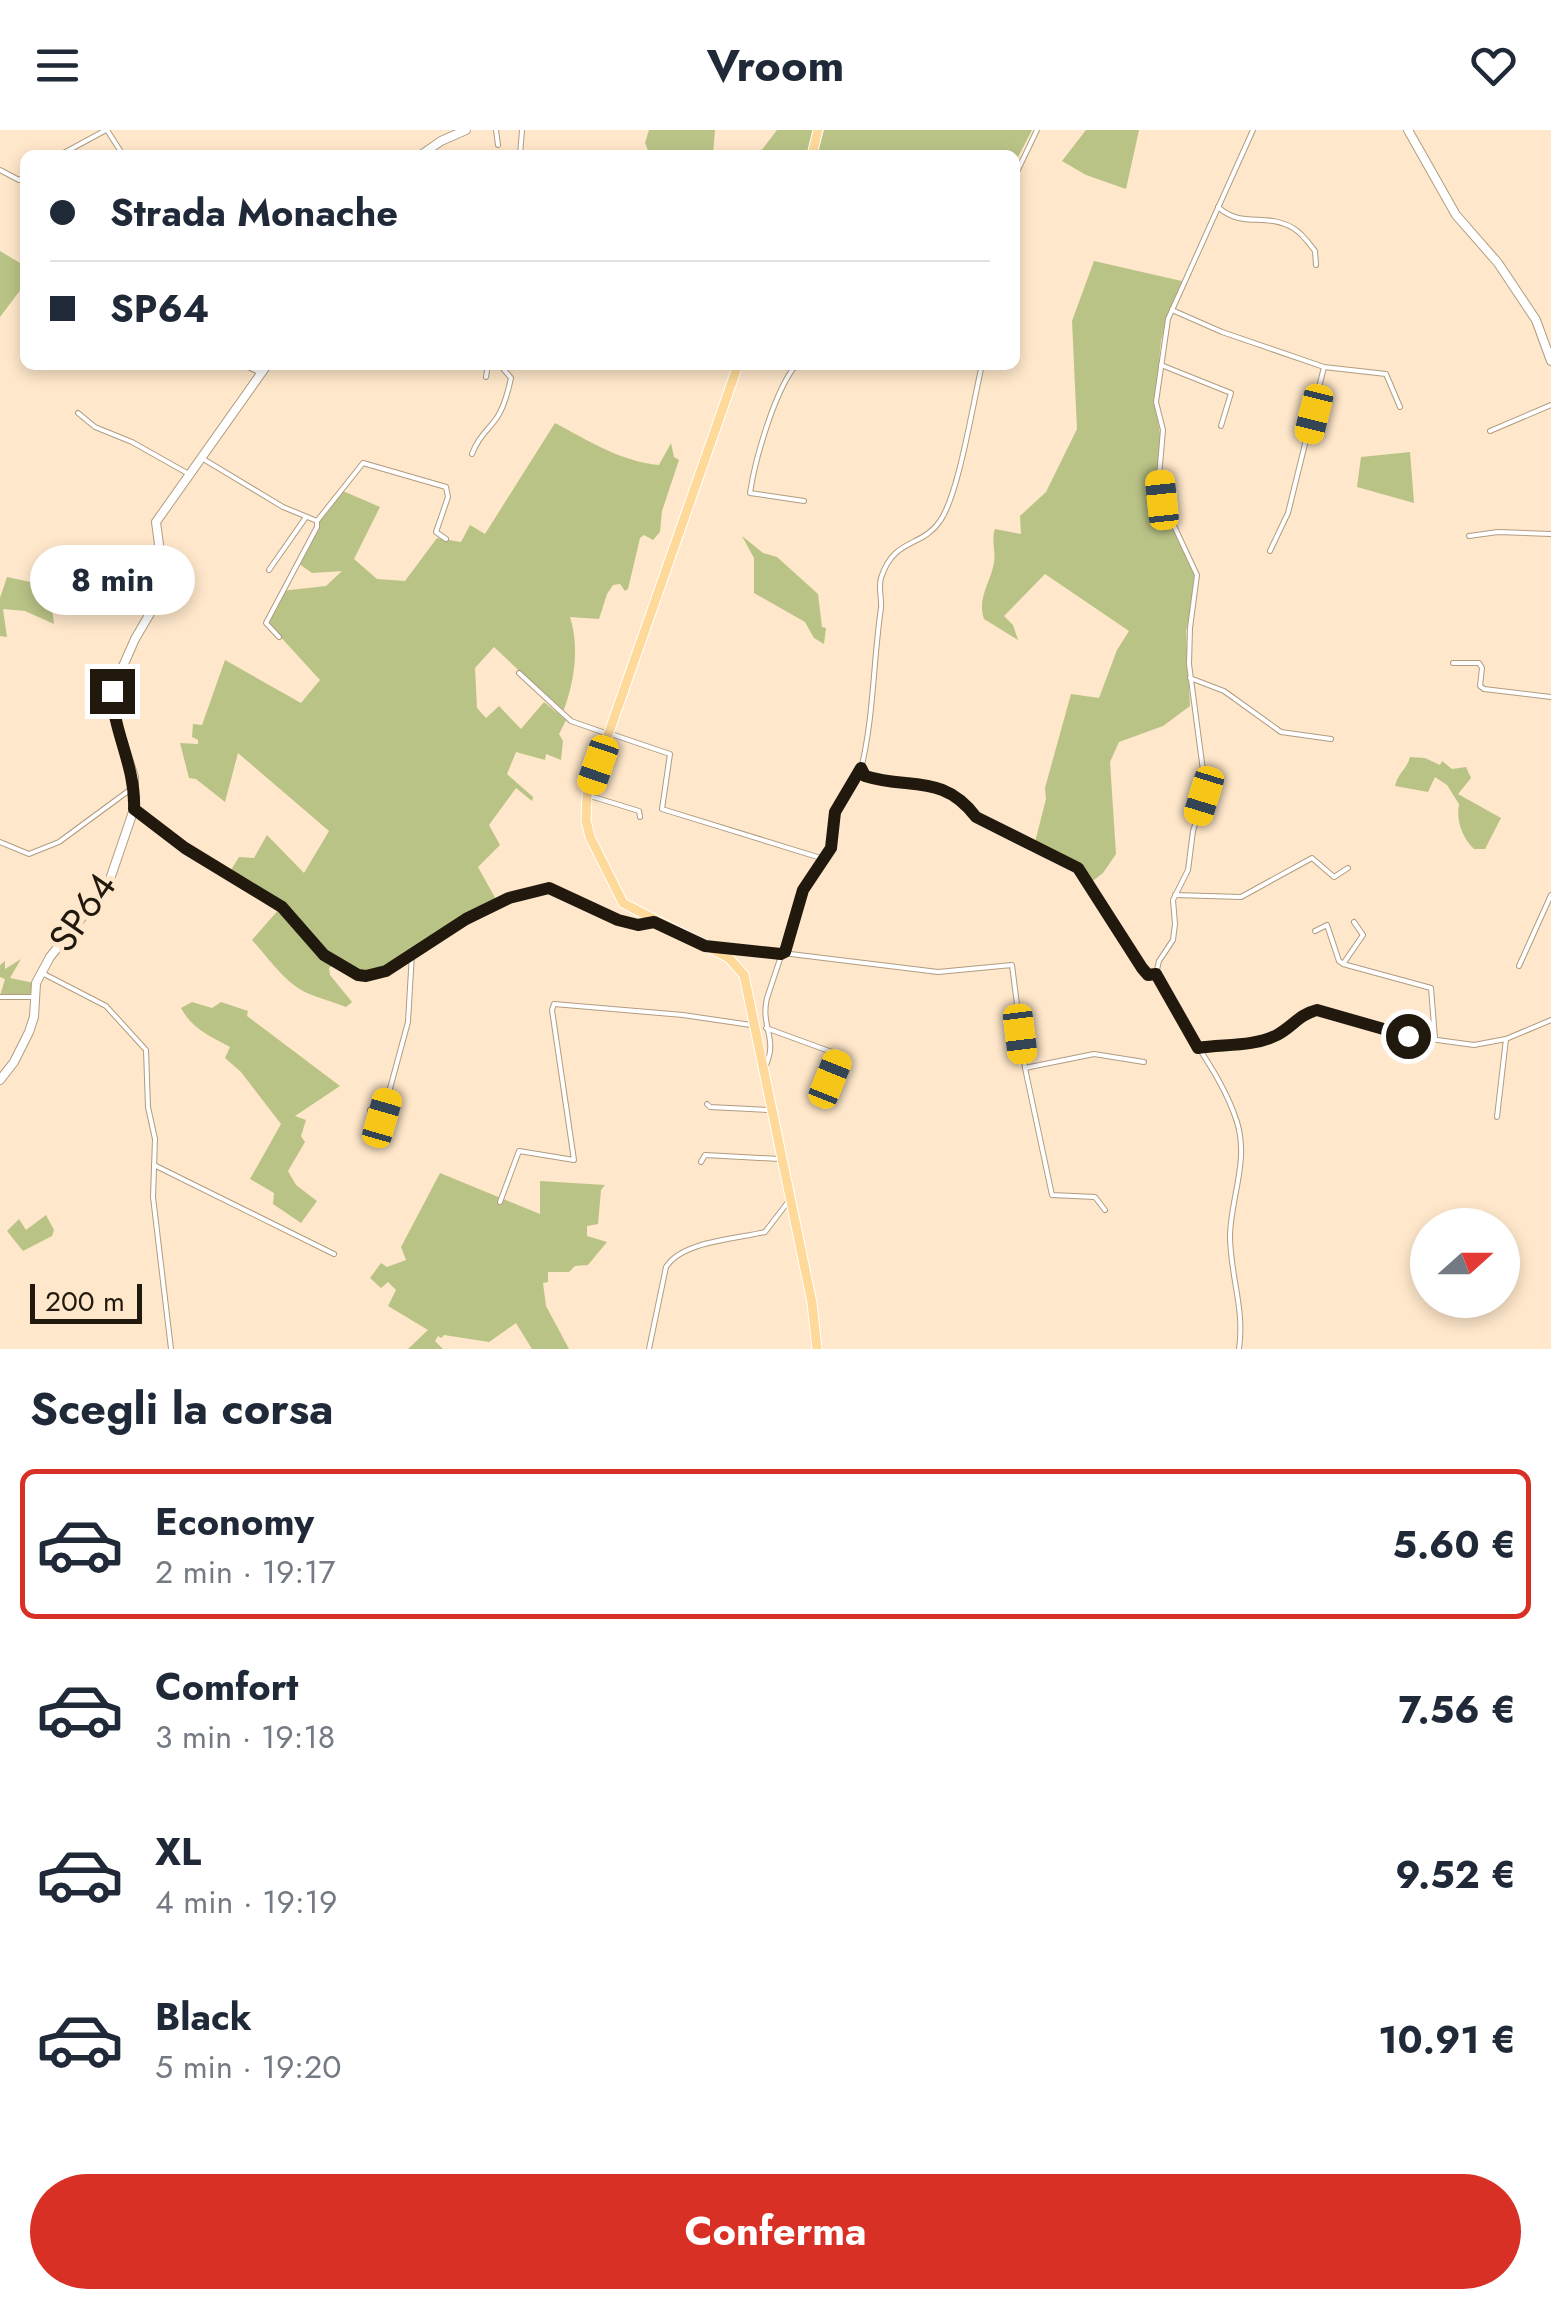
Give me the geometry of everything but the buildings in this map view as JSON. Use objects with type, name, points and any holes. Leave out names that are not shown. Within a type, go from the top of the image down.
[{"type":"main road","points":[[736,370],[587,796],[587,829],[623,903],[729,958],[744,974],[761,1027],[765,1067],[812,1302],[816,1349]]},
{"type":"street","points":[[69,150],[106,130]]},
{"type":"street","points":[[430,150],[464,130]]},
{"type":"street","points":[[496,130],[498,145]]},
{"type":"street","points":[[1020,166],[1037,130]]},
{"type":"street","points":[[1239,1349],[1242,1316],[1232,1268],[1230,1232],[1242,1158],[1240,1134],[1225,1093],[1156,974],[1159,960],[1173,940],[1175,895],[1188,870],[1193,831],[1204,796],[1204,778],[1190,678],[1190,628],[1197,574],[1162,500],[1162,430],[1156,402],[1168,318],[1253,130]]},
{"type":"street","points":[[1408,130],[1456,215],[1498,263],[1536,320],[1551,361]]},
{"type":"street","points":[[1218,207],[1238,220],[1267,219],[1292,227],[1316,250],[1316,265]]},
{"type":"street","points":[[1172,310],[1324,368],[1386,374],[1400,407]]},
{"type":"street","points":[[1161,365],[1230,393],[1222,426]]},
{"type":"street","points":[[1270,551],[1292,500],[1324,368]]},
{"type":"street","name":"SP64","points":[[0,1080],[29,1032],[34,1017],[33,997],[42,973],[58,946],[108,885],[134,809],[135,786],[112,707],[112,691],[135,639],[160,598],[163,574],[156,522],[263,370]]},
{"type":"street","points":[[486,378],[487,370]]},
{"type":"street","points":[[472,454],[478,438],[496,419],[506,398],[511,378],[504,370]]},
{"type":"street","points":[[793,370],[783,384],[760,444],[750,492],[804,501]]},
{"type":"street","points":[[761,1027],[803,890],[832,846],[835,812],[861,768],[872,714],[882,602],[880,584],[894,552],[940,521],[951,496],[981,370]]},
{"type":"street","points":[[1490,431],[1551,405]]},
{"type":"street","points":[[78,413],[95,426],[188,473]]},
{"type":"street","points":[[200,458],[283,507],[317,521]]},
{"type":"street","points":[[279,637],[266,624],[317,521],[366,462],[446,487],[448,497],[436,532],[446,539]]},
{"type":"street","points":[[269,570],[306,517]]},
{"type":"street","points":[[1469,536],[1498,532],[1551,534]]},
{"type":"street","points":[[1453,663],[1481,665],[1481,688],[1551,698]]},
{"type":"street","points":[[520,673],[576,724],[670,754],[662,808],[825,860]]},
{"type":"street","points":[[1190,678],[1224,692],[1281,732],[1331,739]]},
{"type":"street","points":[[861,768],[865,776],[876,780],[914,782],[947,790],[976,817],[1078,868],[1142,968],[1148,975],[1156,974]]},
{"type":"street","points":[[0,842],[29,854],[59,842],[135,786]]},
{"type":"street","points":[[587,796],[639,811],[640,817]]},
{"type":"street","points":[[134,809],[185,848],[282,907],[324,955],[343,968],[366,976],[376,975],[466,919],[509,898],[549,888],[618,920],[638,925],[654,922]]},
{"type":"street","points":[[1175,895],[1241,897],[1312,858],[1334,877],[1348,868]]},
{"type":"street","points":[[1519,966],[1551,896]]},
{"type":"street","points":[[1342,962],[1363,935],[1354,922]]},
{"type":"street","points":[[1314,932],[1327,925],[1339,961],[1431,988],[1435,1038]]},
{"type":"street","points":[[705,946],[938,972],[1012,965],[1024,1068],[1052,1195],[1095,1197],[1105,1210]]},
{"type":"street","points":[[370,1110],[382,1118],[402,1050],[409,1016],[412,953]]},
{"type":"street","points":[[42,973],[106,1006],[146,1050],[148,1107],[155,1139],[154,1197],[171,1349]]},
{"type":"street","points":[[0,997],[33,997]]},
{"type":"street","points":[[500,1202],[518,1151],[574,1160],[554,1004],[683,1015],[761,1027],[840,1055],[830,1079]]},
{"type":"street","points":[[1198,1048],[1238,1045],[1270,1037],[1317,1010],[1408,1036],[1474,1045],[1506,1038],[1551,1020]]},
{"type":"street","points":[[1497,1117],[1506,1038]]},
{"type":"street","points":[[1024,1068],[1094,1054],[1144,1062]]},
{"type":"street","points":[[707,1104],[773,1110]]},
{"type":"street","points":[[701,1162],[705,1155],[784,1159]]},
{"type":"street","points":[[154,1165],[334,1254]]},
{"type":"street","points":[[649,1349],[670,1260],[688,1248],[765,1232],[791,1198]]},
{"type":"green space","points":[[649,130],[715,130],[713,150],[648,150],[645,143]]},
{"type":"green space","points":[[777,130],[818,130],[812,150],[762,150]]},
{"type":"green space","points":[[824,130],[1032,130],[1020,153],[1020,150],[818,150]]},
{"type":"green space","points":[[1086,130],[1139,130],[1126,189],[1086,175],[1062,161]]},
{"type":"green space","points":[[0,251],[20,263],[20,291],[0,317]]},
{"type":"green space","points":[[1094,261],[1186,282],[1167,317],[1161,341],[1155,402],[1161,440],[1157,470],[1158,496],[1197,581],[1186,631],[1190,706],[1163,726],[1119,742],[1110,762],[1116,854],[1103,873],[1090,883],[1073,863],[1035,842],[1045,788],[1071,694],[1099,698],[1117,650],[1129,631],[1045,574],[1004,616],[1013,625],[1018,640],[984,619],[982,604],[994,563],[995,529],[1021,534],[1020,516],[1046,492],[1077,429],[1072,321]]},
{"type":"green space","points":[[555,423],[605,449],[645,463],[659,465],[671,443],[674,457],[679,460],[662,511],[660,532],[653,540],[644,535],[640,538],[628,589],[613,585],[599,619],[570,617],[574,665],[563,712],[494,647],[475,668],[477,708],[486,718],[499,706],[521,729],[544,702],[566,720],[559,734],[563,741],[561,760],[546,754],[545,760],[516,752],[507,774],[533,797],[532,801],[516,788],[489,825],[500,845],[478,867],[498,903],[385,968],[368,973],[353,971],[326,954],[276,900],[231,870],[239,857],[254,858],[267,835],[304,873],[329,831],[238,753],[225,802],[196,779],[189,778],[180,743],[198,744],[192,737],[193,724],[202,725],[225,660],[301,703],[320,680],[266,621],[281,591],[326,586],[342,571],[312,573],[298,563],[318,521],[343,491],[380,507],[354,559],[377,579],[405,581],[437,538],[461,542],[470,525],[485,534]]},
{"type":"green space","points":[[1410,452],[1414,503],[1357,487],[1361,457]]},
{"type":"green space","points":[[742,536],[763,553],[777,557],[818,594],[822,627],[826,628],[824,644],[814,638],[805,622],[754,593],[754,558]]},
{"type":"green space","points":[[7,577],[49,586],[54,624],[25,611],[3,609],[7,637],[0,636],[0,598]]},
{"type":"green space","points":[[1410,757],[1440,765],[1442,761],[1452,769],[1466,767],[1471,778],[1458,794],[1501,818],[1485,849],[1474,849],[1466,839],[1459,823],[1459,804],[1447,785],[1435,777],[1428,792],[1395,786]]},
{"type":"green space","points":[[280,908],[333,965],[330,975],[352,1002],[346,1007],[299,989],[252,940]]},
{"type":"green space","points":[[21,959],[10,978],[34,983],[30,996],[0,996],[5,979],[0,977],[0,965],[5,961],[5,969]]},
{"type":"green space","points":[[192,1002],[212,1008],[221,1002],[248,1011],[247,1016],[340,1086],[295,1116],[306,1120],[301,1136],[305,1142],[288,1171],[296,1185],[317,1201],[301,1223],[273,1204],[274,1193],[250,1179],[281,1124],[241,1072],[225,1058],[230,1047],[202,1031],[185,1015],[181,1008]]},
{"type":"green space","points":[[440,1173],[540,1214],[540,1181],[605,1185],[601,1190],[598,1224],[587,1226],[587,1236],[607,1242],[588,1265],[575,1266],[569,1272],[548,1272],[548,1282],[543,1283],[546,1306],[569,1349],[532,1349],[516,1323],[489,1342],[444,1335],[435,1341],[443,1349],[408,1349],[428,1330],[388,1306],[396,1290],[388,1282],[381,1288],[370,1278],[381,1263],[387,1267],[406,1260],[401,1247]]},
{"type":"green space","points":[[46,1215],[54,1230],[52,1236],[23,1251],[7,1231],[19,1219],[26,1230]]},
{"type":"route","points":[[112,691],[112,707],[134,777],[134,809],[185,848],[282,907],[324,955],[358,975],[386,971],[466,919],[509,898],[549,888],[618,920],[638,925],[654,922],[705,946],[781,954],[785,952],[803,890],[831,848],[835,812],[861,768],[865,776],[876,780],[914,782],[947,790],[976,817],[1078,868],[1142,968],[1148,975],[1156,974],[1198,1048],[1238,1045],[1270,1037],[1317,1010],[1408,1036]]}]
